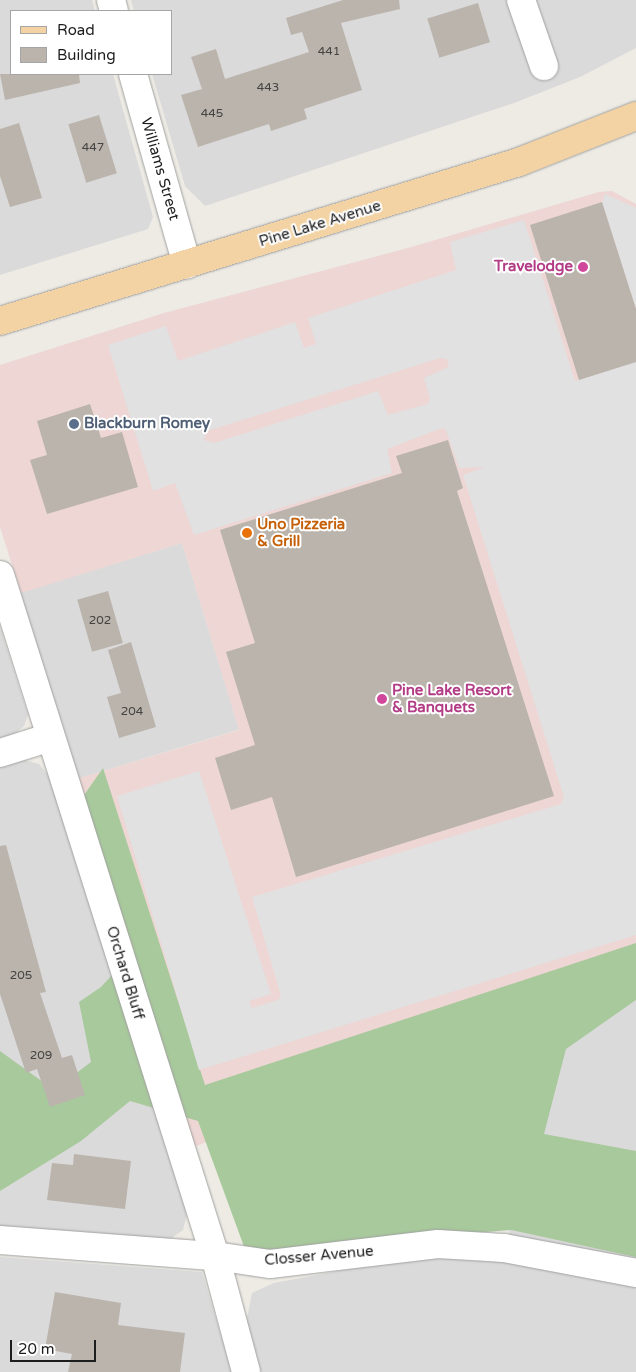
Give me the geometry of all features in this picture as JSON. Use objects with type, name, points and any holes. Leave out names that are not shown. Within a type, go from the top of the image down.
[{"type":"main road","name":"Pine Lake Avenue","points":[[0,321],[519,162],[636,116]]},
{"type":"street","points":[[522,0],[544,66]]},
{"type":"street","name":"Williams Street","points":[[133,75],[187,265]]},
{"type":"street","name":"Orchard Bluff","points":[[0,575],[214,1256],[246,1372]]},
{"type":"street","points":[[0,753],[52,737]]},
{"type":"street","name":"Closser Avenue","points":[[0,1240],[214,1256],[270,1264],[438,1244],[504,1248],[636,1272]]},
{"type":"shaded area","points":[[0,0],[92,0],[95,10],[10,10],[10,75],[113,75],[153,217],[148,229],[0,275]]},
{"type":"shaded area","points":[[131,0],[636,0],[636,48],[580,77],[514,103],[205,206],[185,186],[152,75],[172,75],[172,10],[134,10]]},
{"type":"shaded area","points":[[612,191],[636,204],[636,990],[193,1147],[77,779],[239,730],[182,543],[21,593],[0,527],[0,365],[164,313],[408,248],[599,192]]},
{"type":"shaded area","points":[[605,194],[636,208],[636,309],[602,202]]},
{"type":"shaded area","points":[[524,220],[575,381],[636,362],[636,935],[199,1070],[117,796],[199,771],[271,994],[249,1001],[252,1008],[278,1000],[281,996],[252,897],[561,804],[564,797],[463,475],[485,467],[459,468],[446,430],[442,428],[387,449],[392,473],[194,535],[175,483],[153,491],[108,345],[166,326],[178,361],[295,322],[304,348],[316,344],[308,318],[456,270],[450,242]],"holes":[[[440,358],[447,359],[449,367],[424,378],[430,399],[428,404],[388,415],[378,391],[214,443],[204,440],[207,431]]]},
{"type":"shaded area","points":[[182,543],[239,729],[77,779],[20,592]]},
{"type":"shaded area","points":[[0,627],[28,715],[24,726],[10,738],[0,741]]},
{"type":"shaded area","points":[[21,759],[39,764],[53,781],[187,1214],[183,1230],[166,1242],[0,1230],[0,766]]},
{"type":"shaded area","points":[[636,990],[636,1258],[510,1236],[471,1048]]},
{"type":"shaded area","points":[[0,1257],[202,1272],[232,1372],[0,1372]]},
{"type":"shaded area","points":[[483,1257],[636,1282],[636,1372],[259,1372],[246,1323],[252,1293],[274,1283],[402,1259]]},
{"type":"green space","points":[[103,768],[205,1085],[636,943],[636,1000],[566,1049],[544,1134],[636,1151],[636,1257],[511,1230],[246,1252],[198,1121],[130,1101],[81,1141],[0,1191],[0,1051],[54,1090],[91,1062],[79,1002],[101,987],[134,951],[82,798]]},
{"type":"building","points":[[343,0],[399,0],[400,9],[341,23],[362,90],[304,109],[307,119],[271,131],[269,124],[198,147],[181,95],[202,89],[191,57],[216,49],[225,79],[309,52],[302,32],[291,35],[286,18]]},
{"type":"building","points":[[478,3],[490,42],[439,58],[427,18]]},
{"type":"building","points":[[0,74],[79,75],[80,83],[5,100]]},
{"type":"building","points":[[99,115],[117,173],[86,183],[68,124]]},
{"type":"building","points":[[19,123],[42,198],[10,207],[0,176],[0,129]]},
{"type":"building","name":"Travelodge","points":[[602,202],[636,309],[636,362],[579,380],[530,225]]},
{"type":"building","points":[[90,404],[101,438],[122,432],[138,487],[47,514],[30,460],[47,455],[37,421]]},
{"type":"building","name":"Pine Lake Resort & Banquets","points":[[448,440],[463,488],[457,491],[554,796],[296,877],[272,797],[231,810],[215,758],[255,745],[226,652],[255,643],[220,530],[402,473],[396,456]]},
{"type":"building","points":[[108,591],[123,643],[92,652],[77,600]]},
{"type":"building","points":[[131,642],[156,727],[119,738],[107,697],[121,693],[108,650]]},
{"type":"building","points":[[6,845],[46,992],[40,993],[62,1058],[72,1055],[85,1095],[50,1107],[37,1069],[26,1073],[0,994],[0,846]]},
{"type":"building","points":[[74,1154],[131,1161],[125,1209],[47,1200],[52,1163],[73,1165]]},
{"type":"building","points":[[55,1292],[121,1303],[118,1325],[185,1333],[180,1372],[68,1372],[72,1354],[45,1349]]},
{"type":"place","name":"Travelodge","points":[[583,267]]},
{"type":"place","name":"Blackburn Romey","points":[[74,424]]},
{"type":"place","name":"Uno Pizzeria & Grill","points":[[247,533]]},
{"type":"place","name":"Pine Lake Resort & Banquets","points":[[382,699]]}]
